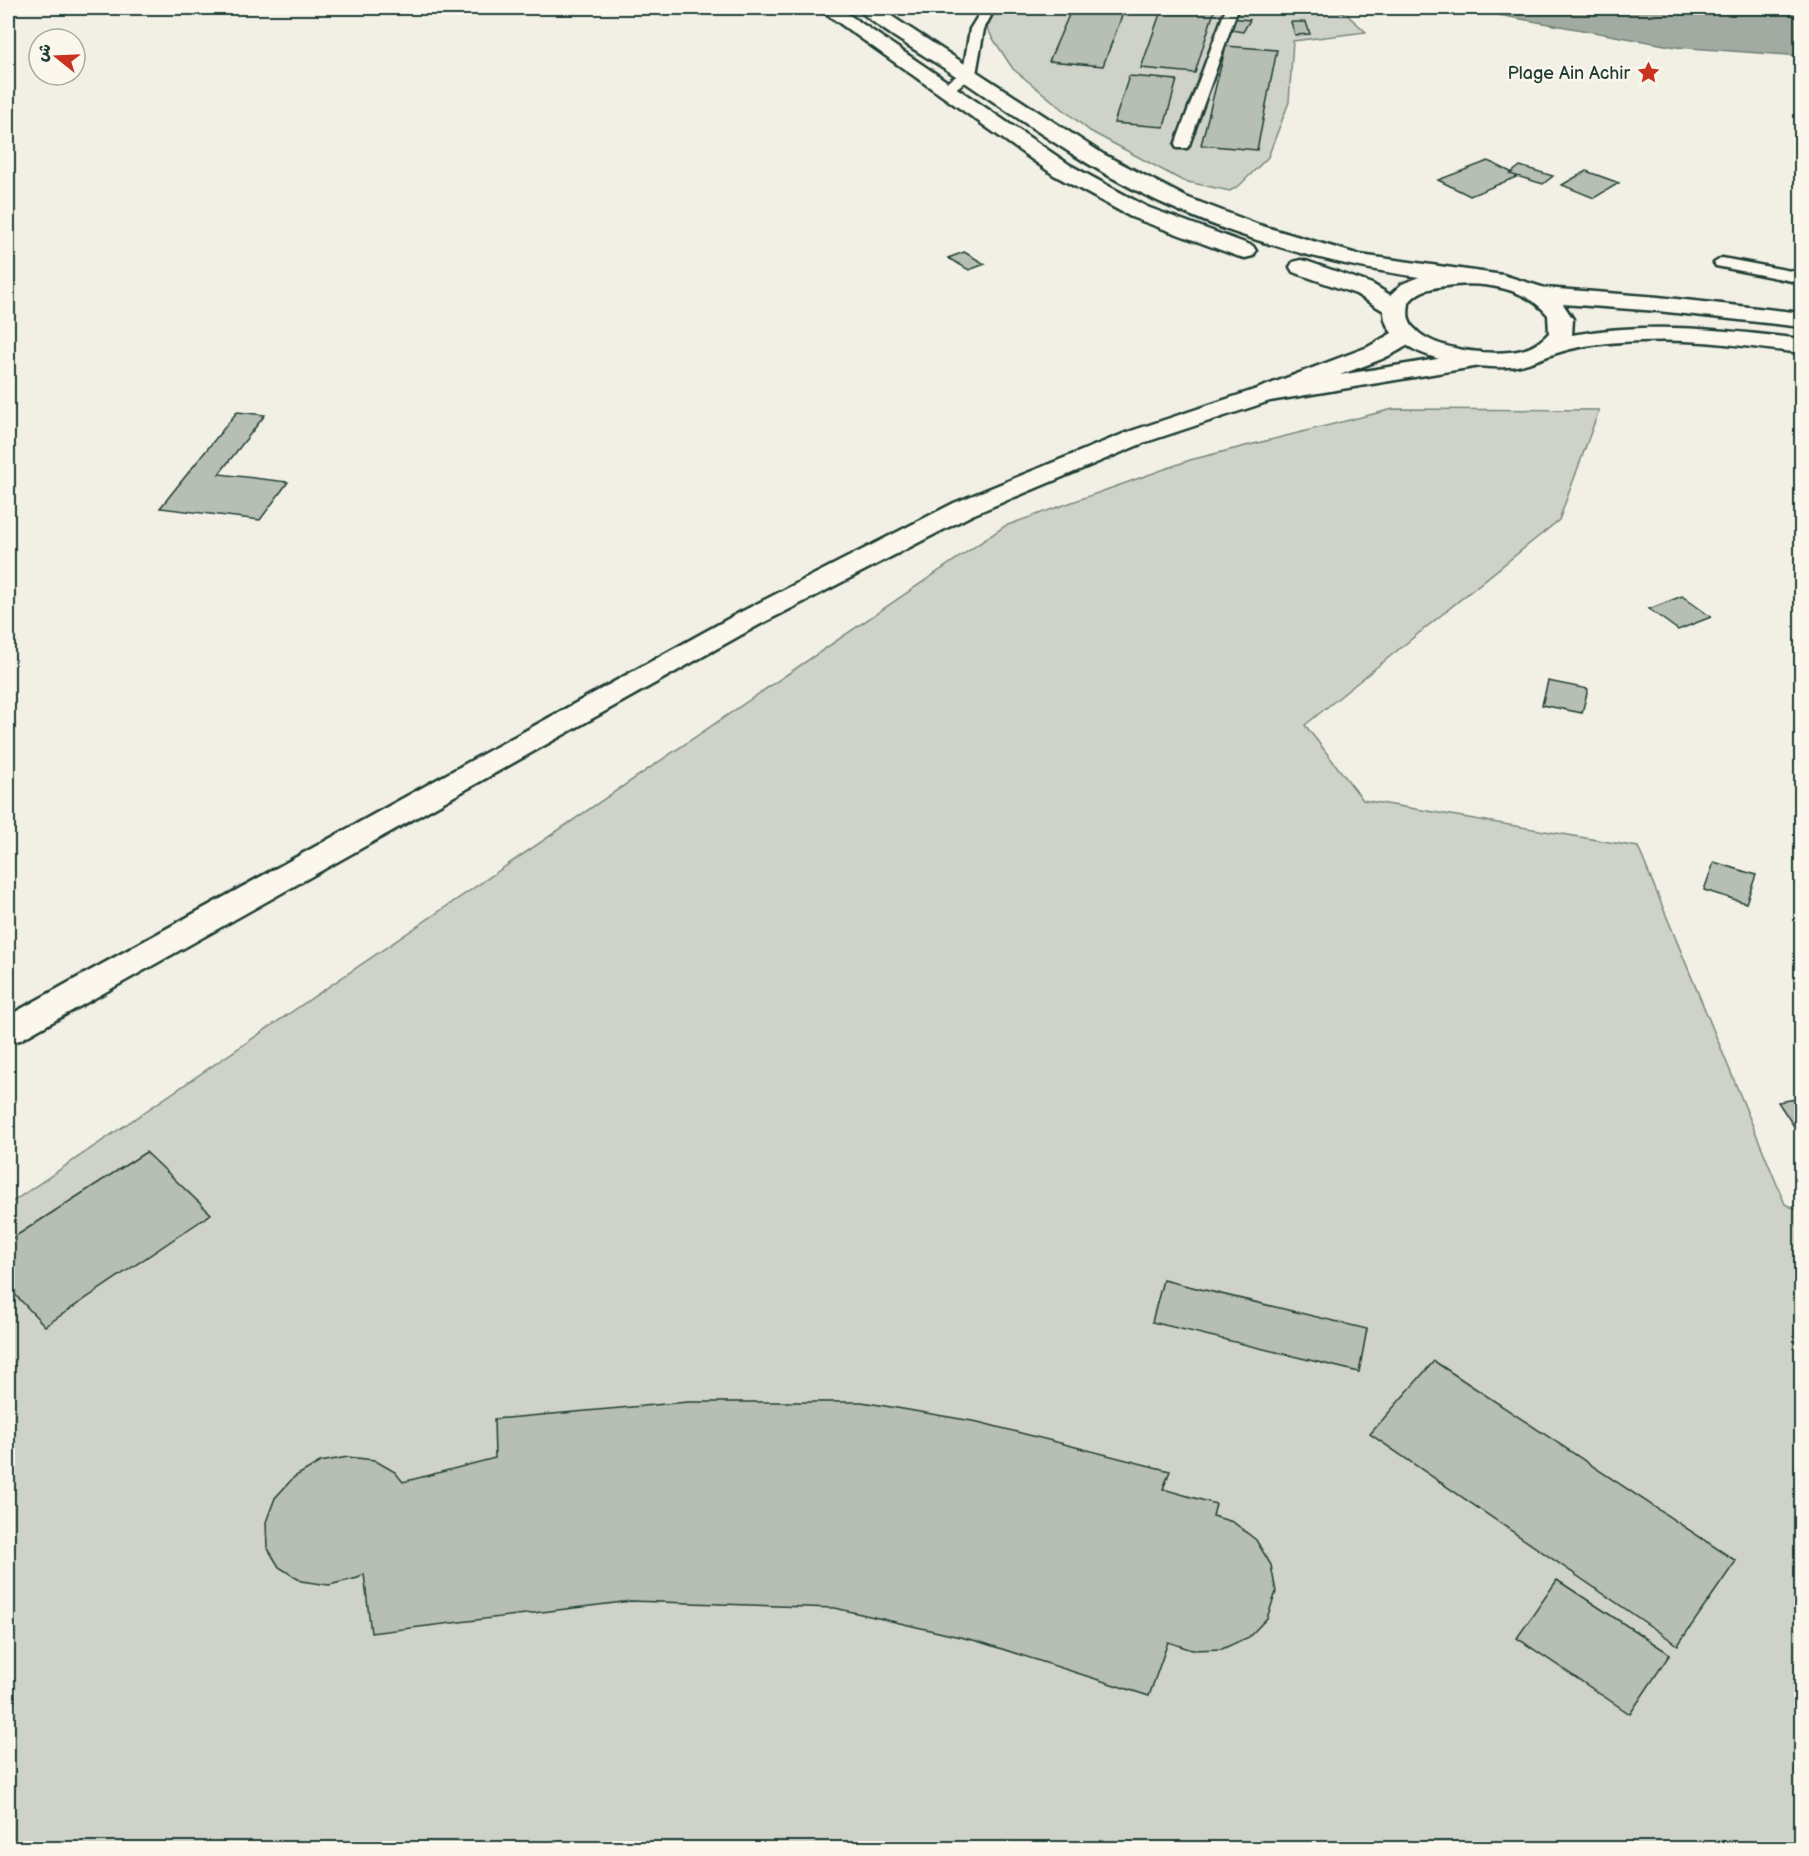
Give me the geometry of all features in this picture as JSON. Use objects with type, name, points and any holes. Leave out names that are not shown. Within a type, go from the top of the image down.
[{"type":"main road","points":[[827,8],[1062,170],[1110,198],[1187,232],[1364,289],[1395,307]]},
{"type":"main road","points":[[867,8],[1095,159],[1178,202],[1251,230],[1359,262],[1500,281],[1539,295],[1658,304],[1802,320]]},
{"type":"main road","points":[[1464,277],[1438,279],[1417,285],[1402,295],[1395,307],[1397,321],[1407,334],[1426,346],[1452,355],[1480,359],[1508,359],[1551,346],[1619,334],[1685,334],[1802,346]]},
{"type":"main road","points":[[1539,295],[1554,307],[1563,321],[1562,334],[1551,346]]},
{"type":"main road","points":[[8,1031],[736,626],[963,509],[1137,437],[1266,394],[1377,352],[1407,334]]},
{"type":"main road","points":[[1266,394],[1480,359]]},
{"type":"lane","points":[[946,89],[969,75],[977,30],[989,8]]},
{"type":"lane","points":[[1182,145],[1232,8]]},
{"type":"lane","points":[[1722,263],[1802,278]]},
{"type":"shaded area","points":[[976,8],[1330,8],[1346,14],[1366,32],[1293,41],[1289,102],[1268,157],[1240,185],[1230,191],[1183,181],[1090,131],[1013,69]]},
{"type":"shaded area","points":[[1475,8],[1801,8],[1801,56],[1676,47],[1488,13]]},
{"type":"shaded area","points":[[1393,409],[1599,410],[1559,520],[1305,725],[1363,800],[1638,847],[1785,1204],[1801,1212],[1801,1848],[8,1848],[8,1205],[1005,526],[1190,460]]},
{"type":"building","points":[[1072,8],[1125,8],[1103,66],[1049,61]]},
{"type":"building","points":[[1162,8],[1215,8],[1195,73],[1141,68]]},
{"type":"building","points":[[1230,18],[1250,20],[1243,32],[1224,29]]},
{"type":"building","points":[[1291,22],[1306,22],[1310,34],[1295,35]]},
{"type":"building","points":[[1226,46],[1277,50],[1257,150],[1201,145]]},
{"type":"building","points":[[1129,76],[1177,80],[1164,127],[1114,123]]},
{"type":"building","points":[[1488,161],[1519,176],[1470,196],[1438,180]]},
{"type":"building","points":[[1520,166],[1553,176],[1543,184],[1510,174]]},
{"type":"building","points":[[1586,171],[1619,183],[1594,198],[1562,185]]},
{"type":"building","points":[[964,252],[985,264],[969,270],[948,258]]},
{"type":"building","points":[[237,412],[265,415],[219,474],[288,482],[260,520],[160,508]]},
{"type":"building","points":[[1682,596],[1711,617],[1678,630],[1649,609]]},
{"type":"building","points":[[1548,681],[1588,689],[1582,713],[1542,705]]},
{"type":"building","points":[[1714,862],[1756,875],[1746,903],[1704,890]]},
{"type":"building","points":[[1802,1098],[1802,1133],[1799,1134],[1778,1102]]},
{"type":"building","points":[[146,1152],[211,1214],[45,1326],[8,1287],[8,1241]]},
{"type":"building","points":[[1163,1280],[1367,1329],[1359,1372],[1152,1322]]},
{"type":"building","points":[[1434,1361],[1736,1561],[1678,1645],[1370,1434]]},
{"type":"building","points":[[688,1402],[862,1402],[978,1422],[1170,1471],[1163,1489],[1216,1504],[1213,1516],[1233,1522],[1256,1540],[1271,1565],[1276,1592],[1267,1618],[1249,1637],[1222,1649],[1192,1650],[1168,1642],[1149,1696],[977,1641],[835,1608],[631,1601],[371,1633],[364,1574],[358,1578],[329,1585],[301,1581],[279,1567],[267,1547],[266,1522],[275,1498],[294,1477],[320,1462],[348,1457],[374,1460],[395,1472],[403,1482],[495,1458],[494,1419]]},
{"type":"building","points":[[1557,1580],[1670,1654],[1630,1714],[1517,1638]]},
{"type":"place","name":"Plage Ain Achir","points":[[1648,73]]}]
